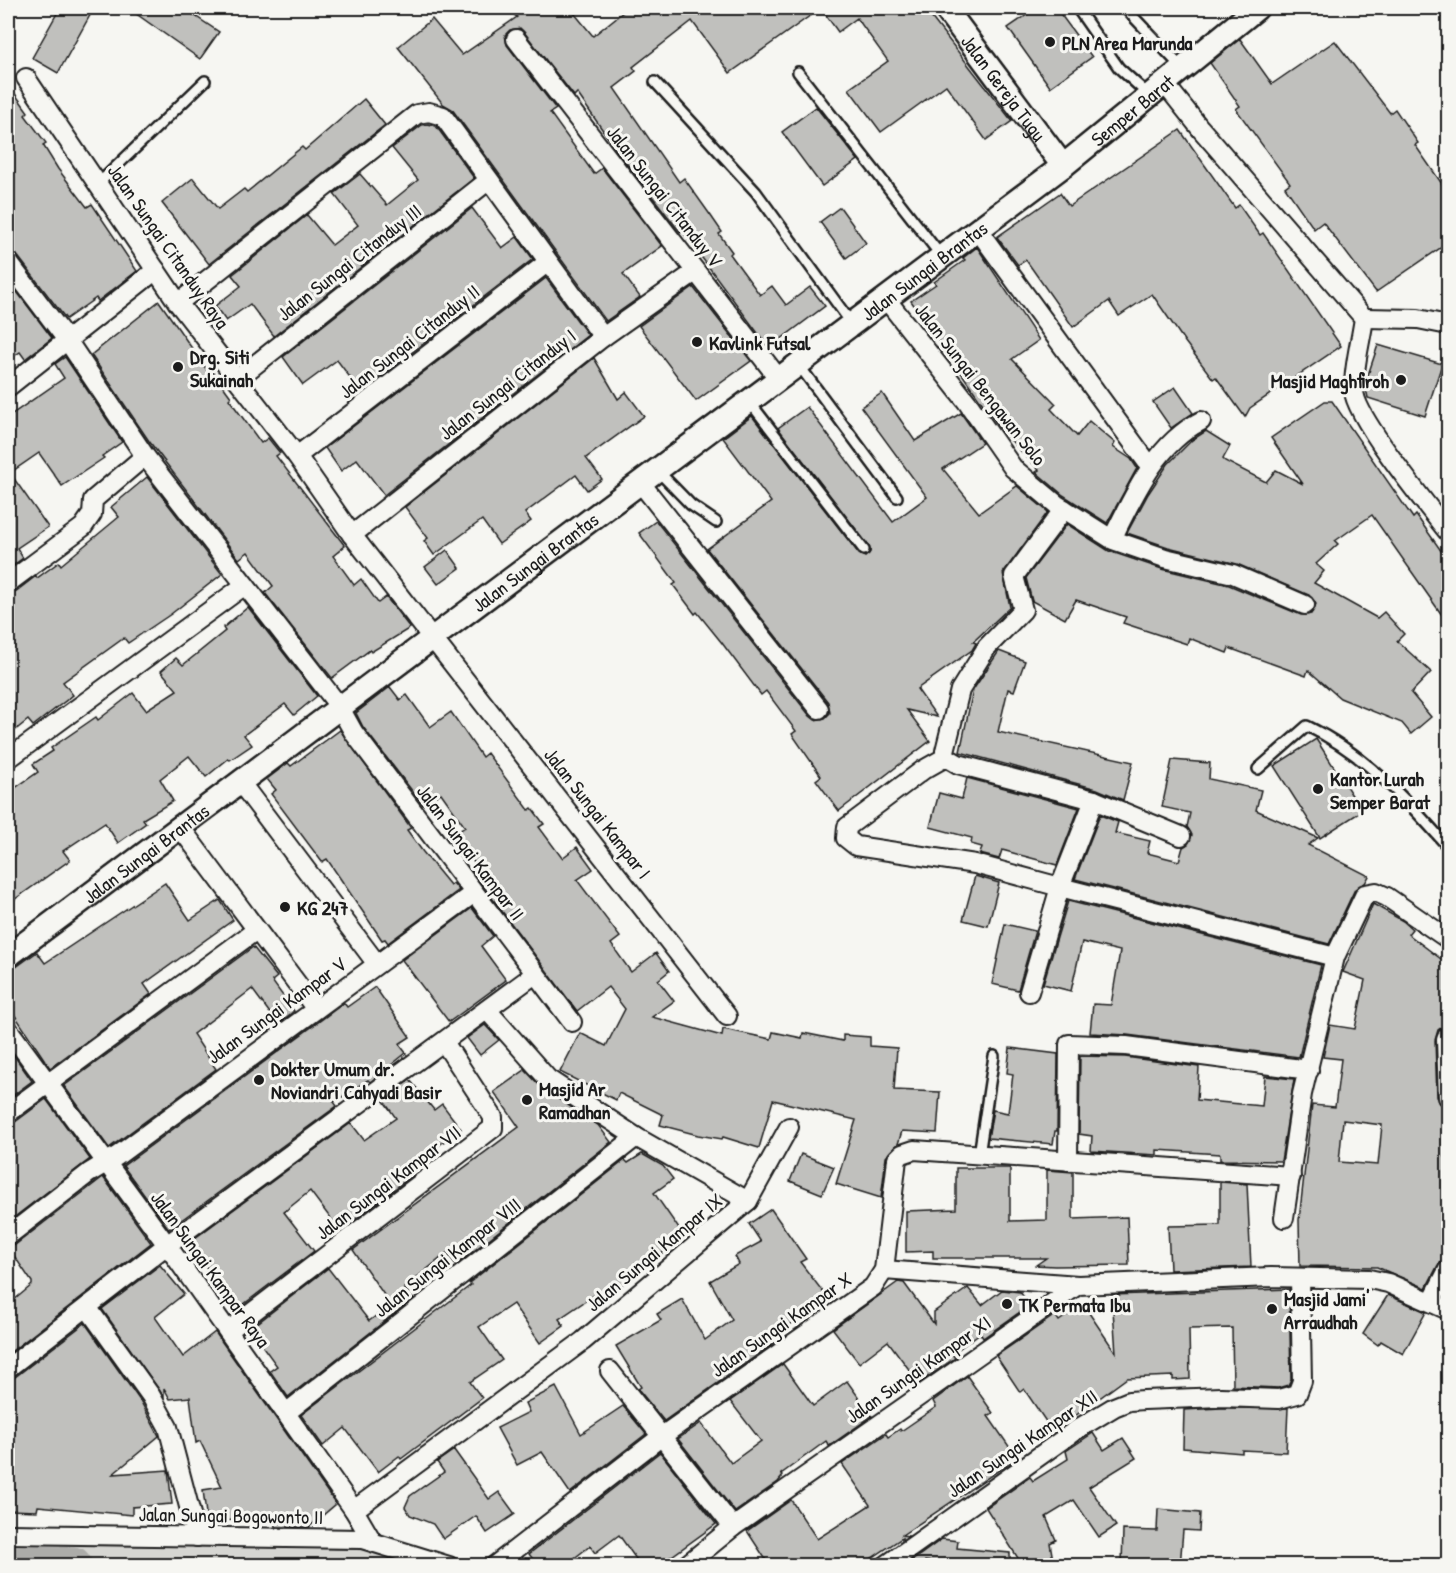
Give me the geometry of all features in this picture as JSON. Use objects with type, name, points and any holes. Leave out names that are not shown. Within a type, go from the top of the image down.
[{"type":"street","name":"Jalan Gereja Tugu","points":[[945,8],[1063,166]]},
{"type":"street","name":"Semper Barat","points":[[1063,166],[1257,8]]},
{"type":"street","name":"Jalan Sungai Citanduy V","points":[[516,39],[779,379]]},
{"type":"street","name":"Jalan Sungai Citanduy Raya","points":[[26,78],[178,303],[297,456],[352,536],[432,638]]},
{"type":"street","points":[[1157,90],[1200,128],[1364,318],[1418,319],[1449,325]]},
{"type":"street","points":[[178,303],[417,114],[429,112],[443,116],[603,337]]},
{"type":"street","name":"Jalan Sungai Brantas","points":[[8,956],[1063,166]]},
{"type":"street","name":"Jalan Sungai Citanduy III","points":[[237,379],[489,180]]},
{"type":"street","points":[[978,230],[1147,462]]},
{"type":"street","name":"Jalan Sungai Kampar II","points":[[8,262],[67,340],[145,456],[339,706],[354,734],[572,1022]]},
{"type":"street","name":"Jalan Sungai Citanduy II","points":[[297,456],[548,262]]},
{"type":"street","points":[[8,387],[156,270]]},
{"type":"street","name":"Jalan Sungai Citanduy I","points":[[352,536],[603,337],[695,272]]},
{"type":"street","name":"Jalan Sungai Bengawan Solo","points":[[886,299],[967,402],[1013,468],[1064,509],[1112,539],[1165,558],[1233,574],[1305,605]]},
{"type":"street","points":[[1364,318],[1354,391],[1359,409],[1415,490],[1449,532]]},
{"type":"street","points":[[1112,539],[1141,481],[1181,432],[1201,421]]},
{"type":"street","points":[[8,583],[83,527],[92,514],[93,500],[145,456]]},
{"type":"street","points":[[649,476],[819,709]]},
{"type":"street","points":[[946,757],[945,750],[960,690],[987,647],[1023,610],[1014,576],[1064,509]]},
{"type":"street","points":[[8,759],[245,585]]},
{"type":"street","name":"Jalan Sungai Kampar I","points":[[432,638],[727,1016]]},
{"type":"street","points":[[946,757],[958,764],[1095,800],[1181,836]]},
{"type":"street","points":[[946,757],[929,766],[847,827],[846,838],[856,846],[975,864],[1335,957]]},
{"type":"street","points":[[240,782],[376,964]]},
{"type":"street","points":[[1029,992],[1060,887],[1095,800]]},
{"type":"street","points":[[180,826],[255,931],[316,1009]]},
{"type":"street","points":[[1284,1218],[1302,1094],[1335,957],[1365,894],[1370,891],[1387,897],[1446,932]]},
{"type":"street","name":"Jalan Sungai Kampar V","points":[[8,1236],[105,1162],[474,893]]},
{"type":"street","points":[[8,1113],[255,931]]},
{"type":"street","points":[[8,1368],[167,1245],[535,974]]},
{"type":"street","name":"Jalan Sungai Kampar IX","points":[[354,1510],[583,1341],[748,1201],[636,1137],[548,1079],[488,1010]]},
{"type":"street","name":"Jalan Sungai Kampar Raya","points":[[8,1029],[167,1245],[354,1510],[371,1539]]},
{"type":"street","points":[[1449,1035],[1446,1040],[1449,1097]]},
{"type":"street","name":"Jalan Sungai Kampar VII","points":[[228,1331],[493,1128],[493,1117],[444,1042]]},
{"type":"street","points":[[1068,1161],[1070,1044],[1126,1046],[1309,1070]]},
{"type":"street","points":[[748,1201],[789,1127]]},
{"type":"street","name":"Jalan Sungai Kampar VIII","points":[[286,1413],[636,1137]]},
{"type":"street","name":"Jalan Sungai Kampar X","points":[[494,1566],[662,1436],[866,1294],[884,1270],[899,1156],[914,1150],[1291,1176]]},
{"type":"street","points":[[884,1270],[1078,1285],[1158,1280],[1369,1279],[1388,1283],[1449,1310]]},
{"type":"street","points":[[1431,1301],[1449,1270]]},
{"type":"street","name":"Jalan Sungai Kampar XII","points":[[885,1566],[1076,1430],[1114,1407],[1129,1401],[1221,1397],[1279,1399],[1297,1394],[1302,1381],[1300,1278]]},
{"type":"street","name":"Jalan Sungai Kampar XI","points":[[685,1566],[733,1527],[1078,1285]]},
{"type":"street","points":[[87,1307],[151,1396],[168,1426],[197,1537]]},
{"type":"street","points":[[610,1371],[733,1527]]},
{"type":"street","name":"Jalan Sungai Bogowonto II","points":[[8,1534],[371,1539],[449,1566]]},
{"type":"lane","points":[[1077,8],[1119,68],[1157,90]]},
{"type":"lane","points":[[1125,8],[1183,69]]},
{"type":"lane","points":[[1446,8],[1449,14]]},
{"type":"lane","points":[[798,72],[942,257]]},
{"type":"lane","points":[[98,184],[205,81]]},
{"type":"lane","points":[[655,82],[756,192],[852,324]]},
{"type":"lane","points":[[798,364],[897,497]]},
{"type":"lane","points":[[749,401],[864,550]]},
{"type":"lane","points":[[649,476],[716,522]]},
{"type":"lane","points":[[1258,769],[1307,726],[1323,734],[1400,792],[1449,847]]},
{"type":"lane","points":[[979,1155],[994,1056]]},
{"type":"shaded area","points":[[8,1540],[383,1550],[427,1566],[8,1566]]},
{"type":"building","points":[[60,8],[94,8],[58,73],[32,58]]},
{"type":"building","points":[[128,8],[183,8],[219,32],[200,59]]},
{"type":"building","points":[[504,8],[570,8],[593,36],[628,8],[821,8],[730,73],[692,21],[633,67],[636,71],[614,88],[679,182],[684,178],[711,216],[722,232],[719,234],[732,252],[730,254],[760,295],[772,286],[786,305],[810,287],[825,306],[769,348],[682,231],[680,232],[620,155],[577,93],[574,96],[520,28],[510,30],[505,35],[507,45],[556,109],[550,113],[594,174],[602,168],[662,246],[623,274],[640,297],[606,321],[452,109],[443,104],[398,47],[432,19],[462,55],[517,17]]},
{"type":"building","points":[[821,8],[924,8],[1012,121],[986,140],[946,85],[881,132],[849,89],[888,61],[857,18],[838,32]]},
{"type":"building","name":"PLN Area Marunda","points":[[1037,8],[1056,8],[1092,57],[1050,87],[1008,28]]},
{"type":"building","points":[[1240,39],[1272,84],[1335,41],[1390,113],[1395,109],[1418,143],[1415,145],[1449,194],[1449,242],[1376,292],[1323,222],[1314,229],[1285,187],[1290,183],[1236,109],[1240,106],[1210,63]]},
{"type":"building","points":[[8,84],[28,112],[25,115],[46,143],[43,145],[58,169],[87,207],[92,204],[137,271],[98,301],[96,298],[66,319],[17,255],[8,251]]},
{"type":"building","points":[[364,99],[385,125],[209,264],[162,203],[193,178],[218,209],[244,189],[247,192],[302,147],[305,150]]},
{"type":"building","points":[[816,107],[858,160],[822,186],[782,132]]},
{"type":"building","points":[[422,125],[436,126],[474,178],[274,336],[250,304],[226,321],[215,306],[241,286],[232,275],[307,215],[332,245],[358,225],[334,194],[360,174],[387,205],[418,180],[392,148]]},
{"type":"building","points":[[1180,130],[1235,208],[1239,205],[1260,235],[1263,233],[1341,346],[1250,408],[1245,417],[1216,377],[1213,379],[1185,342],[1152,294],[1119,316],[1109,301],[1073,327],[1026,260],[1018,265],[997,237],[1060,193],[1069,206]]},
{"type":"building","points":[[840,207],[866,243],[846,258],[820,222]]},
{"type":"building","points":[[472,208],[502,248],[517,237],[533,259],[361,392],[337,360],[303,385],[283,357]]},
{"type":"building","points":[[977,247],[1039,340],[1012,359],[1056,404],[1051,409],[1077,436],[1089,421],[1115,443],[1113,447],[1131,459],[1137,468],[1107,523],[1063,495],[1036,472],[1039,470],[1001,430],[911,301],[936,284],[934,282],[965,260],[963,258]]},
{"type":"building","points":[[546,278],[588,335],[384,495],[357,459],[341,471],[325,448]]},
{"type":"building","points":[[8,280],[52,338],[25,359],[20,352],[8,360]]},
{"type":"building","name":"Kavlink Futsal","points":[[693,287],[751,361],[696,401],[639,326]]},
{"type":"building","points":[[159,301],[207,370],[210,368],[231,397],[229,399],[261,443],[268,438],[280,453],[276,456],[345,546],[333,556],[354,585],[361,579],[378,603],[386,597],[410,628],[371,652],[370,650],[332,678],[265,593],[273,586],[248,552],[239,559],[149,441],[91,355]]},
{"type":"building","name":"Masjid Maghfiroh","points":[[1378,345],[1442,364],[1425,416],[1368,398],[1365,384]]},
{"type":"building","points":[[65,357],[122,442],[102,456],[104,458],[62,486],[39,453],[10,473],[48,527],[17,548],[23,558],[8,569],[8,417],[64,378],[55,364]]},
{"type":"building","points":[[594,358],[618,399],[626,392],[644,416],[586,458],[602,479],[587,490],[576,475],[525,513],[531,521],[499,544],[482,520],[434,555],[424,541],[428,538],[405,507]]},
{"type":"building","points":[[1175,387],[1193,413],[1171,428],[1153,402]]},
{"type":"building","points":[[882,393],[915,441],[961,413],[982,443],[943,469],[979,513],[1017,486],[1048,512],[1003,573],[1010,607],[973,642],[976,643],[972,650],[917,689],[937,717],[907,710],[930,741],[839,811],[816,780],[821,776],[792,734],[796,731],[766,691],[761,695],[697,612],[695,614],[673,585],[676,583],[639,533],[656,521],[810,716],[815,720],[825,718],[830,713],[828,702],[707,549],[771,502],[723,438],[752,416],[859,554],[865,557],[870,552],[869,546],[778,428],[807,407],[893,522],[927,497],[861,407]]},
{"type":"building","points":[[1325,401],[1332,401],[1413,518],[1416,515],[1449,562],[1449,625],[1372,515],[1335,541],[1338,544],[1316,564],[1324,571],[1314,583],[1377,618],[1384,612],[1404,634],[1397,641],[1431,672],[1411,693],[1431,717],[1411,734],[1402,723],[1340,698],[1308,670],[1306,676],[1229,648],[1227,653],[1189,638],[1187,644],[1123,623],[1126,617],[1076,600],[1065,619],[1032,601],[1026,578],[1067,524],[1109,551],[1162,569],[1229,585],[1301,615],[1311,614],[1316,604],[1309,595],[1237,564],[1168,547],[1127,533],[1148,494],[1168,464],[1192,440],[1206,431],[1230,446],[1223,459],[1225,461],[1266,482],[1276,470],[1303,484],[1271,438]]},
{"type":"building","points":[[147,477],[222,574],[171,614],[128,643],[124,638],[63,682],[73,695],[33,726],[28,720],[8,736],[8,594],[15,592],[59,562],[61,565],[119,517],[111,507]]},
{"type":"building","points":[[447,550],[460,568],[438,584],[425,567]]},
{"type":"building","points":[[248,607],[317,696],[294,715],[285,704],[244,735],[252,745],[230,760],[228,759],[206,777],[189,756],[160,779],[173,801],[143,819],[146,823],[118,843],[105,823],[63,851],[70,860],[8,904],[8,793],[38,772],[33,764],[53,751],[51,748],[96,717],[98,720],[133,693],[146,710],[177,690],[161,671],[176,658],[183,665],[225,631],[223,628]]},
{"type":"building","points":[[999,651],[1025,661],[1014,691],[1008,689],[998,732],[1133,762],[1123,800],[1097,789],[960,752],[973,690]]},
{"type":"building","points":[[390,687],[400,700],[407,695],[430,727],[451,712],[482,757],[487,753],[529,810],[532,808],[544,824],[539,827],[562,858],[577,847],[593,869],[577,880],[620,937],[611,944],[631,972],[656,953],[669,971],[658,980],[674,1001],[652,1017],[722,1036],[723,1029],[771,1039],[773,1032],[802,1038],[803,1033],[843,1041],[843,1035],[870,1037],[870,1046],[897,1048],[894,1090],[940,1092],[937,1133],[902,1131],[898,1144],[886,1157],[881,1198],[836,1184],[856,1120],[773,1100],[759,1148],[723,1137],[722,1139],[698,1135],[660,1125],[663,1115],[619,1093],[616,1100],[560,1072],[580,1033],[606,1046],[625,1009],[608,987],[577,1011],[471,870],[477,866],[464,850],[467,847],[456,833],[465,827],[441,793],[423,805],[363,727],[356,713]]},
{"type":"building","points":[[340,730],[411,828],[407,830],[423,852],[450,885],[453,883],[459,890],[388,943],[385,939],[382,940],[327,859],[322,862],[271,794],[276,790],[267,779],[288,763],[291,766]]},
{"type":"building","name":"Kantor Lurah Semper Barat","points":[[1316,739],[1362,811],[1320,838],[1274,766]]},
{"type":"building","points":[[1172,760],[1210,763],[1209,779],[1261,790],[1256,810],[1318,838],[1308,845],[1369,876],[1365,883],[1355,889],[1329,944],[1075,879],[1100,815],[1118,822],[1115,833],[1150,841],[1147,853],[1179,861],[1183,847],[1188,844],[1192,835],[1187,827],[1190,813],[1162,807]]},
{"type":"building","points":[[967,778],[1079,808],[1057,865],[1002,850],[999,859],[980,854],[982,847],[971,844],[972,838],[930,827],[939,793],[962,799]]},
{"type":"building","points":[[975,876],[999,883],[988,926],[963,920]]},
{"type":"building","points":[[165,883],[190,920],[220,900],[233,920],[144,984],[151,994],[50,1068],[8,1005],[8,973],[37,952],[45,963]]},
{"type":"building","points":[[1068,901],[1321,965],[1299,1057],[1127,1035],[1090,1033],[1093,1004],[1111,1005],[1120,951],[1082,942],[1071,991],[1043,984]]},
{"type":"building","points":[[1373,904],[1403,921],[1412,929],[1408,934],[1449,965],[1449,1022],[1447,1021],[1438,1030],[1435,1040],[1437,1097],[1445,1107],[1445,1157],[1449,1158],[1449,1247],[1444,1260],[1438,1265],[1426,1288],[1377,1267],[1300,1266],[1299,1220],[1312,1105],[1335,1107],[1341,1059],[1323,1057],[1330,1025],[1355,1029],[1365,980],[1343,972]],"holes":[[[1343,1120],[1382,1125],[1378,1165],[1339,1162]]]},
{"type":"building","points":[[472,908],[493,936],[481,946],[506,980],[449,1022],[402,960]]},
{"type":"building","points":[[1005,924],[1035,931],[1018,990],[992,984]]},
{"type":"building","points":[[253,947],[277,977],[272,981],[294,1011],[278,1024],[252,989],[193,1034],[216,1069],[109,1148],[64,1086]]},
{"type":"building","points":[[375,987],[410,1037],[399,1044],[406,1053],[370,1082],[368,1080],[334,1102],[337,1106],[169,1229],[123,1166],[344,1003],[347,1007]]},
{"type":"building","points":[[485,1025],[499,1040],[480,1055],[467,1038]]},
{"type":"building","points":[[8,1047],[32,1081],[8,1099]]},
{"type":"building","points":[[1010,1048],[1058,1054],[1057,1131],[1055,1131],[1053,1144],[988,1138],[993,1110],[1008,1113],[1013,1074],[1007,1073]]},
{"type":"building","points":[[1080,1056],[1125,1057],[1199,1067],[1197,1100],[1262,1106],[1265,1076],[1294,1079],[1281,1161],[1220,1160],[1220,1154],[1157,1150],[1157,1155],[1091,1151],[1092,1136],[1079,1134]]},
{"type":"building","points":[[525,1070],[542,1088],[598,1125],[611,1142],[456,1265],[447,1253],[404,1288],[413,1299],[288,1397],[270,1371],[277,1366],[250,1329],[328,1268],[369,1321],[391,1305],[353,1250],[519,1127],[494,1092]]},
{"type":"building","points":[[410,1080],[434,1110],[442,1104],[461,1129],[409,1167],[414,1174],[340,1231],[310,1191],[284,1212],[314,1251],[236,1310],[212,1274],[187,1244],[351,1123],[364,1140],[396,1118],[383,1100]]},
{"type":"building","points":[[46,1099],[90,1159],[8,1222],[8,1124],[15,1122]]},
{"type":"building","points":[[642,1154],[663,1166],[673,1179],[654,1193],[684,1236],[601,1301],[596,1294],[559,1319],[564,1326],[540,1343],[513,1304],[479,1327],[502,1360],[470,1382],[482,1398],[401,1459],[399,1456],[378,1472],[345,1428],[323,1446],[301,1415],[471,1285],[469,1283],[625,1160],[628,1163]]},
{"type":"building","points":[[801,1154],[834,1167],[822,1194],[790,1181]]},
{"type":"building","points":[[956,1168],[1010,1168],[1010,1221],[1047,1220],[1047,1170],[1073,1172],[1073,1219],[1127,1217],[1129,1265],[1036,1265],[1046,1258],[933,1258],[933,1251],[906,1252],[906,1211],[956,1209]]},
{"type":"building","points":[[103,1177],[151,1243],[8,1354],[8,1305],[32,1285],[32,1282],[8,1247],[15,1245]]},
{"type":"building","points":[[1220,1182],[1247,1184],[1251,1267],[1170,1270],[1168,1226],[1220,1225]]},
{"type":"building","points":[[771,1209],[806,1259],[800,1262],[827,1297],[779,1333],[781,1336],[770,1346],[664,1421],[638,1389],[641,1387],[616,1346],[661,1320],[657,1314],[682,1299],[705,1340],[732,1320],[710,1281],[739,1264],[735,1256],[761,1242],[749,1224]]},
{"type":"building","points":[[160,1265],[184,1294],[155,1317],[183,1357],[215,1332],[336,1504],[309,1527],[275,1527],[275,1517],[207,1522],[203,1490],[222,1487],[200,1441],[196,1443],[190,1397],[170,1399],[164,1388],[164,1397],[102,1309]]},
{"type":"building","points":[[898,1282],[904,1283],[934,1324],[934,1312],[968,1288],[982,1305],[1002,1290],[1020,1292],[1030,1305],[983,1338],[980,1333],[952,1354],[955,1358],[919,1383],[888,1341],[859,1363],[833,1329]]},
{"type":"building","points":[[1289,1289],[1291,1379],[1288,1385],[1278,1388],[1233,1386],[1232,1328],[1189,1329],[1190,1379],[1173,1380],[1173,1376],[1127,1378],[1053,1432],[1024,1389],[1020,1392],[996,1356],[1055,1315],[1059,1321],[1083,1304],[1116,1353],[1112,1295]]},
{"type":"building","points":[[1388,1295],[1426,1312],[1403,1354],[1381,1341],[1378,1345],[1363,1334]]},
{"type":"building","points":[[85,1323],[141,1402],[159,1436],[113,1474],[168,1470],[172,1504],[132,1507],[132,1515],[38,1506],[37,1511],[8,1510],[8,1379],[15,1377]]},
{"type":"building","points":[[783,1364],[813,1406],[847,1381],[872,1416],[829,1446],[826,1441],[781,1474],[783,1476],[778,1482],[735,1512],[678,1439],[701,1423],[731,1463],[761,1441],[730,1401]]},
{"type":"building","points":[[967,1376],[993,1413],[988,1416],[1017,1458],[902,1535],[908,1536],[860,1566],[770,1566],[747,1531],[791,1500],[817,1539],[870,1505],[842,1464],[886,1434],[888,1437],[900,1429],[901,1431],[936,1407],[933,1401]]},
{"type":"building","points":[[556,1387],[581,1434],[623,1406],[646,1434],[570,1493],[542,1452],[517,1465],[497,1428],[529,1412],[525,1403]]},
{"type":"building","points":[[1288,1408],[1286,1452],[1242,1450],[1242,1453],[1183,1448],[1184,1410]]},
{"type":"building","points":[[1093,1433],[1104,1450],[1123,1438],[1136,1458],[1089,1487],[1116,1526],[1099,1537],[1074,1500],[1046,1517],[1056,1540],[1050,1543],[1054,1566],[1023,1566],[986,1508],[1030,1477],[1033,1481],[1068,1459],[1066,1451]]},
{"type":"building","points":[[454,1450],[489,1499],[499,1492],[515,1514],[487,1533],[476,1516],[443,1539],[433,1524],[410,1515],[405,1507],[410,1496],[444,1472],[437,1462]]},
{"type":"building","points":[[660,1452],[716,1524],[658,1566],[641,1566],[619,1535],[595,1553],[590,1546],[564,1566],[538,1566],[529,1554]]},
{"type":"building","points":[[1158,1509],[1200,1513],[1199,1531],[1183,1530],[1180,1566],[1122,1565],[1123,1530],[1157,1531]]},
{"type":"building","points":[[942,1539],[958,1541],[957,1548],[1010,1553],[1010,1566],[965,1566],[925,1561],[925,1566],[905,1566]]},
{"type":"waterway","points":[[8,1565],[73,1566]]},
{"type":"place","name":"PLN Area Marunda","points":[[1050,42]]},
{"type":"place","name":"Kavlink Futsal","points":[[697,342]]},
{"type":"place","name":"Drg. Siti Sukainah","points":[[178,367]]},
{"type":"place","name":"Masjid Maghfiroh","points":[[1401,380]]},
{"type":"place","name":"Kantor Lurah Semper Barat","points":[[1318,789]]},
{"type":"place","name":"KG 247","points":[[285,907]]},
{"type":"place","name":"Dokter Umum dr. Noviandri Cahyadi Basir","points":[[259,1080]]},
{"type":"place","name":"Masjid Ar Ramadhan","points":[[527,1100]]},
{"type":"place","name":"TK Permata Ibu","points":[[1007,1304]]},
{"type":"place","name":"Masjid Jami' Arraudhah","points":[[1272,1309]]}]
